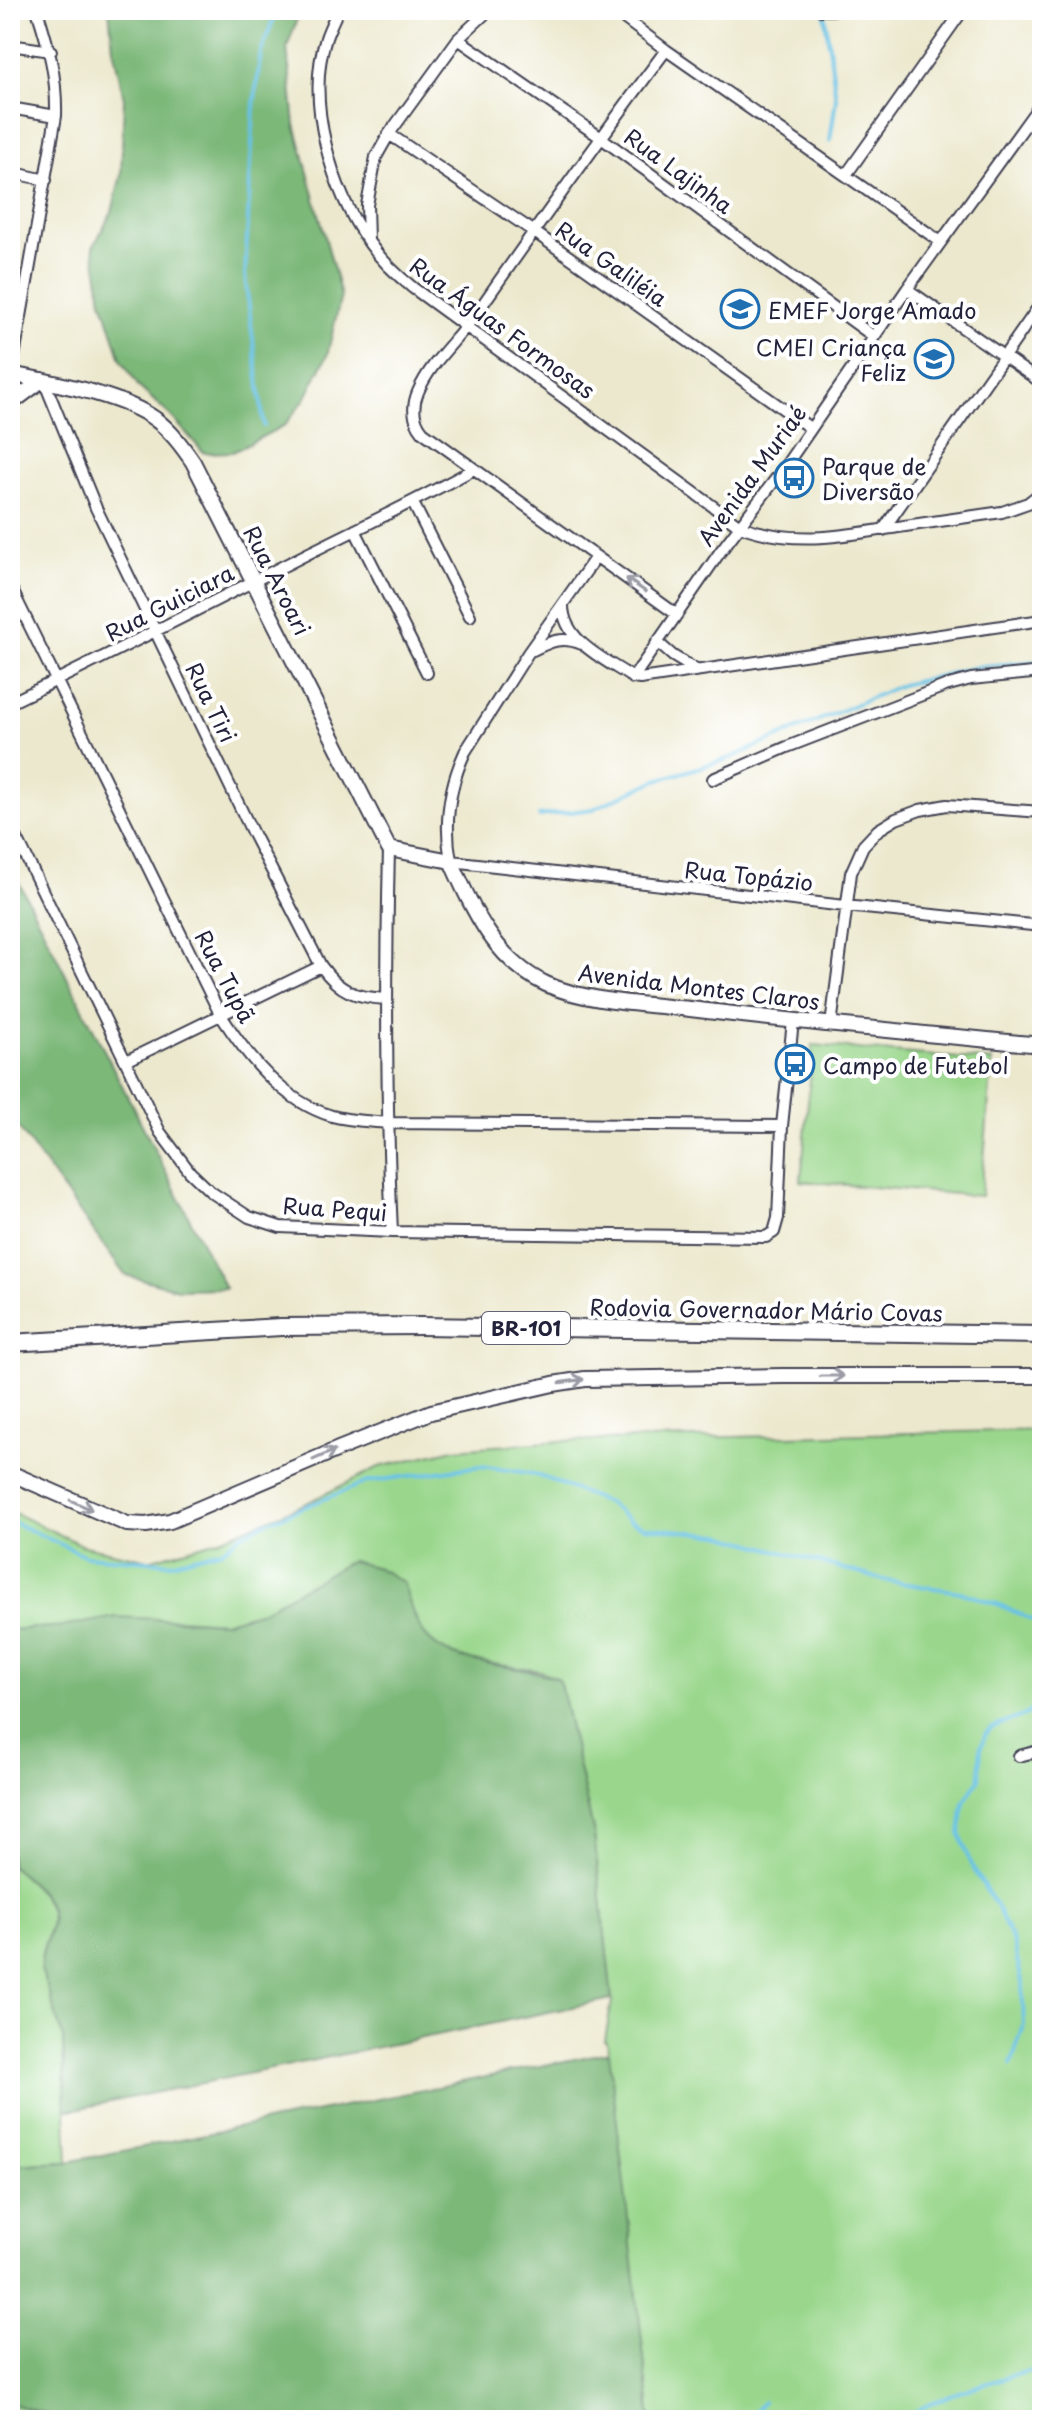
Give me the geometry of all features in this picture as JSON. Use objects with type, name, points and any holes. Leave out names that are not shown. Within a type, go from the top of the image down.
[{"type":"main road","name":"Rodovia Governador Mário Covas","points":[[10,1343],[281,1327],[421,1326],[1042,1335]]},
{"type":"street","points":[[10,375],[56,116],[57,95],[51,51],[37,10]]},
{"type":"street","name":"Rua Águas Formosas","points":[[338,10],[325,40],[319,75],[320,117],[336,180],[368,243],[389,268],[413,288],[740,526]]},
{"type":"street","points":[[368,243],[369,182],[376,157],[389,134],[458,39],[489,10]]},
{"type":"street","points":[[613,10],[941,242]]},
{"type":"street","points":[[821,10],[833,10]]},
{"type":"street","points":[[846,175],[963,10]]},
{"type":"street","name":"Rua Lajinha","points":[[458,39],[600,137],[873,336]]},
{"type":"street","points":[[10,45],[51,51]]},
{"type":"street","points":[[666,50],[600,137],[468,326],[431,370],[417,393],[414,416],[423,432],[676,614]]},
{"type":"street","name":"Avenida Muriaé","points":[[633,678],[1042,102]]},
{"type":"street","points":[[10,108],[56,116]]},
{"type":"street","name":"Rua Galiléia","points":[[389,134],[533,231],[810,428]]},
{"type":"street","points":[[10,172],[46,180]]},
{"type":"street","points":[[907,289],[1042,383]]},
{"type":"street","points":[[883,530],[1042,302]]},
{"type":"street","name":"Rua Aroari","points":[[10,375],[43,381],[137,408],[168,430],[180,443],[193,462],[389,849]]},
{"type":"street","points":[[10,404],[43,381]]},
{"type":"street","name":"Rua Tiri","points":[[43,381],[96,508],[253,834],[321,966],[332,981],[347,991],[366,998],[386,999]]},
{"type":"street","name":"Rua Guiciara","points":[[10,703],[413,503],[474,469]]},
{"type":"street","points":[[740,526],[763,534],[806,539],[1016,509],[1042,492]]},
{"type":"street","points":[[413,503],[470,616]]},
{"type":"street","points":[[355,530],[427,673]]},
{"type":"street","name":"Avenida Montes Claros","points":[[596,557],[528,653],[457,769],[448,820],[451,861],[474,913],[488,934],[511,958],[546,984],[589,996],[793,1021],[1042,1045]]},
{"type":"street","name":"Rua Tupã","points":[[10,586],[220,1014],[253,1060],[298,1100],[332,1116],[387,1123],[782,1126]]},
{"type":"street","points":[[563,604],[564,620],[583,644]]},
{"type":"street","points":[[528,653],[556,639],[572,640],[583,644],[633,678],[640,679],[1042,620]]},
{"type":"street","points":[[657,642],[696,670]]},
{"type":"street","points":[[713,779],[945,686],[971,679],[1042,672]]},
{"type":"street","points":[[831,1025],[851,873],[863,846],[878,830],[920,810],[947,805],[1042,812]]},
{"type":"street","name":"Rua Pequi","points":[[10,824],[149,1114],[190,1172],[211,1192],[249,1217],[280,1227],[392,1232],[766,1237],[774,1232],[778,1218],[782,1126]]},
{"type":"street","points":[[392,1232],[386,999],[389,849],[451,861]]},
{"type":"street","name":"Rua Topázio","points":[[451,861],[1042,926]]},
{"type":"street","points":[[126,1061],[321,966]]},
{"type":"street","points":[[782,1126],[793,1021]]},
{"type":"street","points":[[10,1473],[127,1524],[146,1525],[170,1521],[431,1412],[553,1384],[585,1379],[1042,1376]]},
{"type":"street","points":[[1019,1756],[1042,1750]]},
{"type":"green space","points":[[109,10],[300,10],[287,48],[295,124],[341,296],[327,356],[305,399],[285,425],[233,452],[204,453],[171,416],[139,387],[121,359],[102,300],[93,247],[112,212],[121,175],[124,98],[113,48]]},
{"type":"green space","points":[[10,865],[225,1288],[178,1289],[125,1275],[10,1116]]},
{"type":"green space","points":[[813,1045],[992,1061],[981,1196],[801,1181]]},
{"type":"green space","points":[[1042,1430],[1042,2420],[651,2420],[605,2041],[612,2001],[594,1835],[559,1679],[540,1671],[474,1661],[439,1650],[421,1631],[412,1608],[351,1561],[262,1611],[223,1622],[179,1619],[10,1630],[10,1511],[84,1546],[149,1560],[218,1540],[305,1504],[379,1467],[454,1449],[562,1441]]},
{"type":"green space","points":[[351,1561],[378,1568],[403,1582],[421,1629],[432,1642],[447,1652],[559,1679],[594,1835],[612,1999],[66,2111],[63,2038],[41,1968],[51,1925],[49,1906],[39,1890],[10,1865],[10,1630],[66,1626],[116,1617],[223,1622],[262,1611]]},
{"type":"green space","points":[[10,1865],[34,1886],[50,1910],[51,1920],[41,1968],[63,2038],[68,2162],[10,2165]]},
{"type":"green space","points":[[609,2052],[651,2420],[55,2420],[49,2415],[10,2403],[10,2165],[68,2162]]},
{"type":"green space","points":[[10,2403],[50,2416],[55,2420],[10,2420]]},
{"type":"waterway","points":[[264,426],[245,276],[254,105],[261,52],[277,10]]},
{"type":"waterway","points":[[825,16],[836,99],[830,141]]},
{"type":"waterway","points":[[539,816],[593,809],[657,780],[728,759],[901,685],[982,666],[1042,661]]},
{"type":"waterway","points":[[10,1521],[86,1556],[172,1563],[222,1550],[262,1524],[367,1482],[481,1466],[545,1478],[608,1503],[631,1522],[644,1527],[720,1535],[888,1581],[960,1592],[1000,1605],[1042,1625]]},
{"type":"waterway","points":[[1011,2065],[1024,2025],[1022,1982],[1014,1945],[999,1911],[970,1863],[960,1833],[964,1802],[979,1779],[981,1746],[986,1733],[991,1728],[1025,1715],[1042,1703]]},
{"type":"waterway","points":[[903,2420],[952,2394],[1042,2367]]},
{"type":"waterway","points":[[747,2420],[763,2402]]},
{"type":"place","name":"EMEF Jorge Amado","points":[[740,309]]},
{"type":"place","name":"CMEI Criança Feliz","points":[[934,359]]},
{"type":"place","name":"Parque de Diversão","points":[[794,478]]},
{"type":"place","name":"Campo de Futebol","points":[[795,1064]]}]
